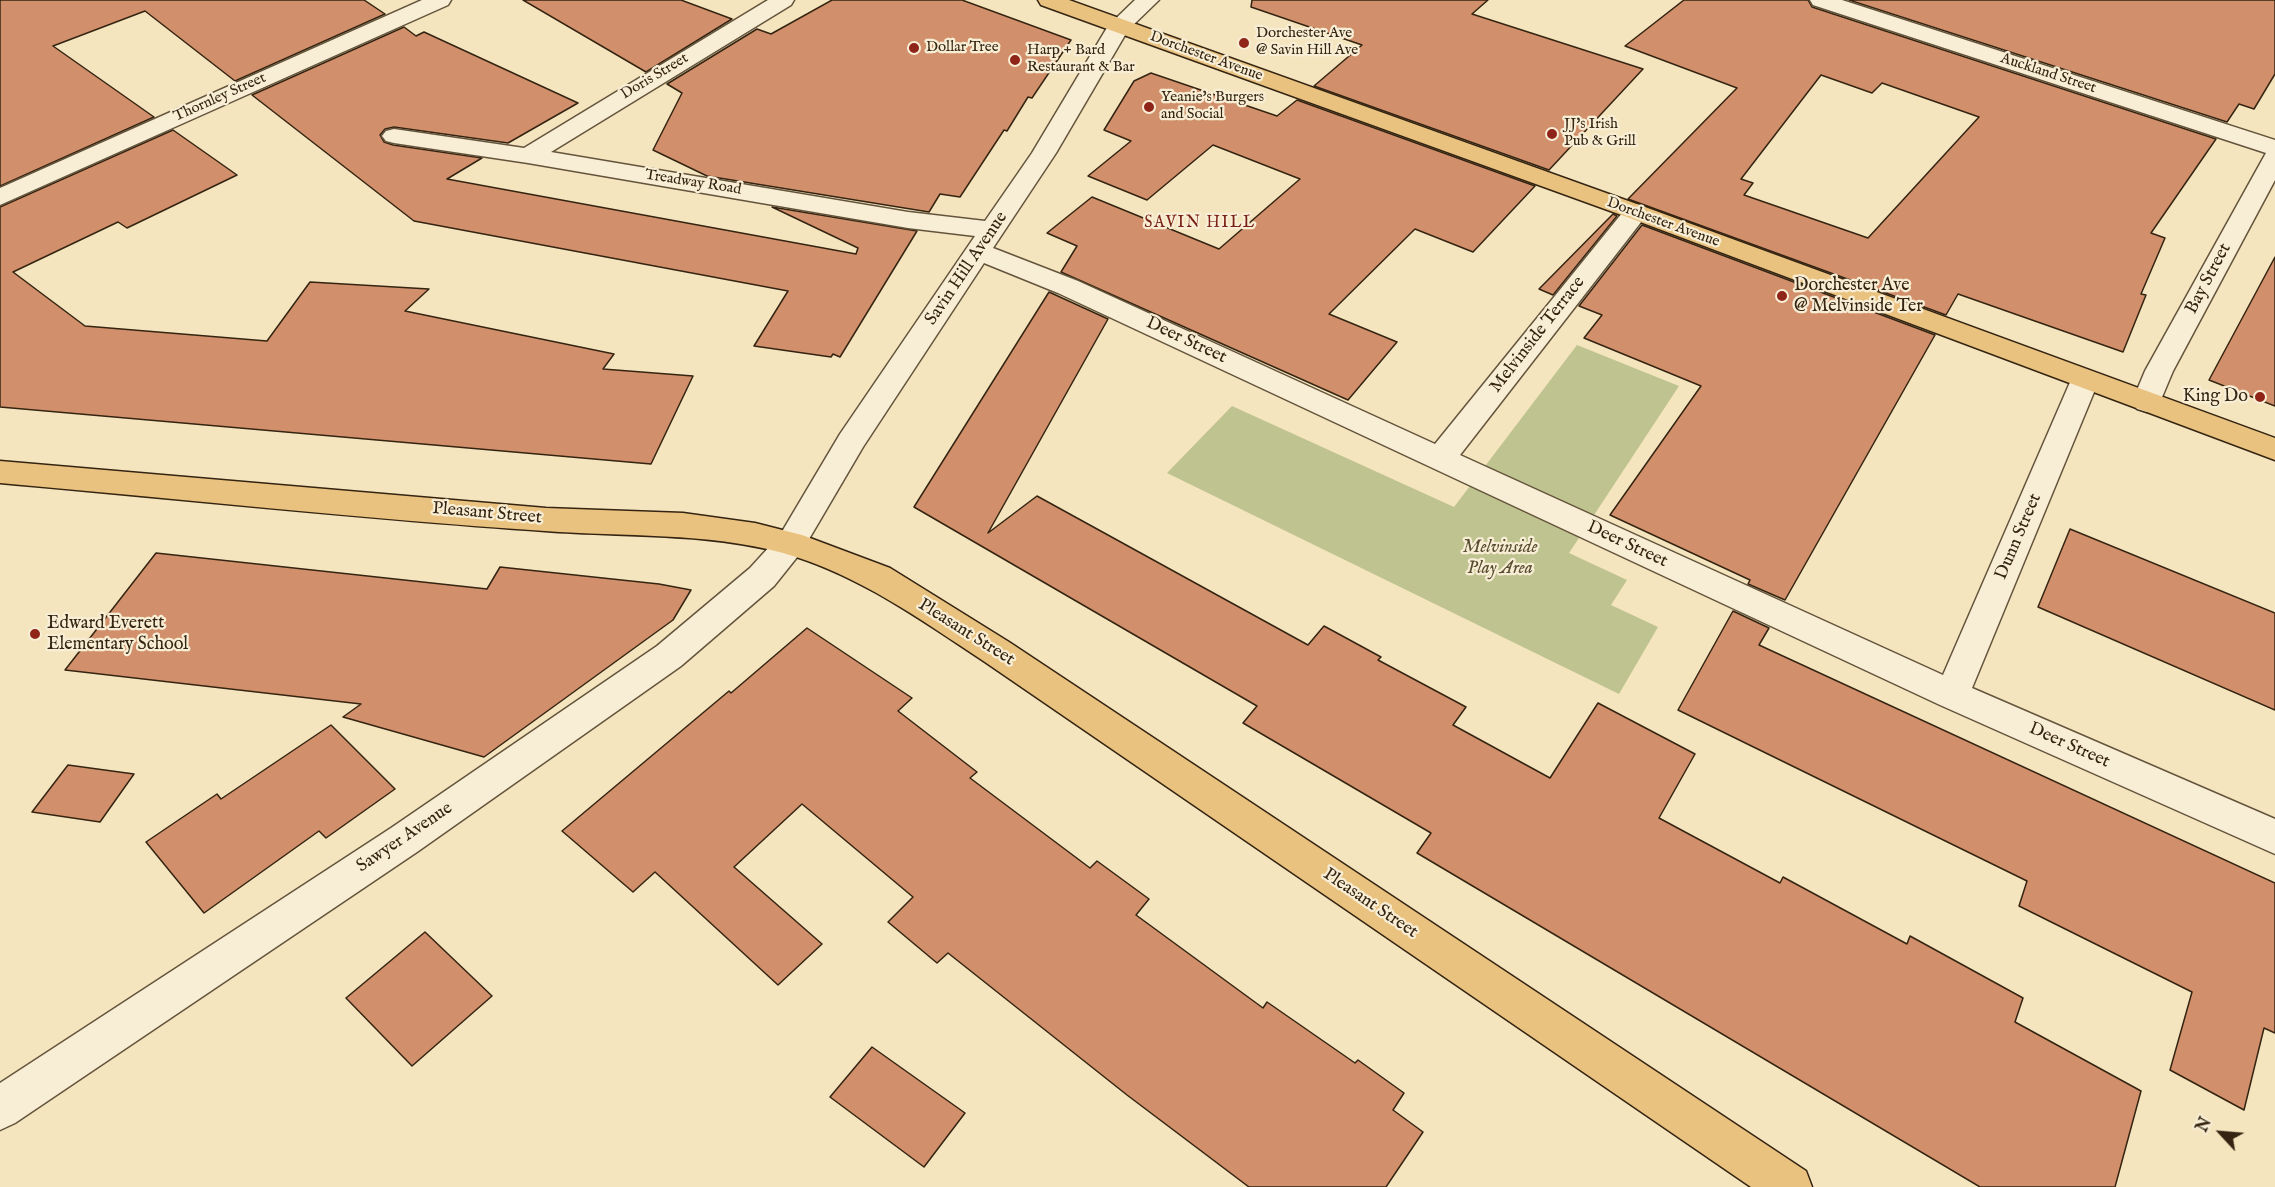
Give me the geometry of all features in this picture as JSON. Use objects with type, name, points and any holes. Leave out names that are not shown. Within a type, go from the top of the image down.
[{"type":"main road","name":"Dorchester Avenue","points":[[1049,0],[1636,213],[2275,449]]},
{"type":"main road","name":"Pleasant Street","points":[[0,472],[546,520],[683,525],[756,535],[791,543],[878,577],[997,652],[1790,1187]]},
{"type":"street","name":"Thornley Street","points":[[0,197],[440,0]]},
{"type":"street","name":"Doris Street","points":[[528,156],[783,0]]},
{"type":"street","name":"Savin Hill Avenue","points":[[791,543],[851,441],[1044,153],[1119,26],[1148,0]]},
{"type":"street","name":"Auckland Street","points":[[1821,0],[2275,148]]},
{"type":"street","name":"Treadway Road","points":[[394,136],[528,156],[908,220],[986,241]]},
{"type":"street","name":"Bay Street","points":[[2147,402],[2159,371],[2275,157]]},
{"type":"street","name":"Melvinside Terrace","points":[[1441,458],[1636,213]]},
{"type":"street","name":"Deer Street","points":[[986,241],[1068,287],[1952,695],[2275,837]]},
{"type":"street","name":"Dunn Street","points":[[1952,695],[2085,380]]},
{"type":"street","name":"Sawyer Avenue","points":[[0,1108],[404,840],[669,656],[762,577],[791,543]]},
{"type":"green space","name":"Melvinside Play Area","points":[[1577,345],[1679,386],[1569,553],[1627,580],[1611,605],[1658,627],[1619,694],[1167,473],[1232,406],[1454,507]]},
{"type":"building","points":[[0,0],[364,0],[385,14],[235,81],[145,11],[53,46],[154,117],[0,186]]},
{"type":"building","points":[[523,0],[681,0],[732,19],[646,72]]},
{"type":"building","points":[[832,0],[962,0],[1071,40],[1032,98],[1028,97],[1007,131],[1004,130],[960,197],[940,194],[929,212],[707,176],[653,150],[682,93],[667,84],[757,29],[771,34]]},
{"type":"building","points":[[1252,0],[1488,0],[1472,14],[1643,69],[1549,170],[1314,86],[1362,45],[1251,7]]},
{"type":"building","points":[[1684,0],[1808,0],[1812,7],[2216,139],[2151,233],[2165,238],[2141,294],[2146,295],[2123,352],[1958,294],[1946,315],[1628,199],[1737,88],[1625,46]],"holes":[[[1821,75],[1872,93],[1882,83],[1979,117],[1868,238],[1744,195],[1753,183],[1741,179]]]},
{"type":"building","points":[[1849,0],[2275,0],[2275,74],[2254,109],[2239,104],[2227,122]]},
{"type":"building","points":[[404,27],[416,36],[424,32],[578,103],[508,143],[394,127],[385,129],[380,135],[384,142],[393,145],[482,158],[447,179],[856,254],[858,248],[772,207],[917,231],[840,357],[833,354],[831,357],[754,346],[788,291],[414,221],[252,95]]},
{"type":"building","points":[[1151,73],[1277,116],[1297,100],[1535,186],[1473,252],[1415,229],[1329,314],[1397,342],[1348,400],[1061,272],[1077,246],[1047,233],[1092,197],[1219,249],[1300,179],[1213,145],[1147,200],[1088,176],[1131,141],[1104,130],[1134,81]]},
{"type":"building","points":[[173,130],[237,175],[127,228],[118,222],[13,272],[85,326],[267,341],[310,282],[429,289],[405,311],[614,354],[603,369],[693,376],[651,464],[0,407],[0,207]]},
{"type":"building","points":[[1613,214],[1617,216],[1553,295],[1539,289]]},
{"type":"building","points":[[1642,225],[1935,335],[1785,600],[1748,584],[1750,580],[1610,515],[1701,386],[1584,338],[1602,315],[1579,306]]},
{"type":"building","points":[[2275,257],[2275,406],[2209,380]]},
{"type":"building","points":[[1049,292],[1108,319],[988,533],[1037,496],[1308,645],[1324,626],[1381,657],[1378,660],[1466,707],[1453,725],[1550,778],[1598,703],[1695,754],[1659,818],[1780,883],[1783,877],[1907,944],[1910,936],[2023,998],[2015,1022],[2141,1091],[2115,1187],[1980,1187],[1417,853],[1431,833],[1243,723],[1257,706],[914,507]]},
{"type":"building","points":[[2070,529],[2275,613],[2275,710],[2038,607]]},
{"type":"building","points":[[156,553],[487,589],[500,567],[659,584],[691,590],[673,620],[484,757],[343,717],[361,704],[65,670]]},
{"type":"building","points":[[1733,611],[1769,628],[1759,645],[2275,883],[2275,1033],[2264,1028],[2244,1110],[2170,1070],[2192,992],[2019,906],[2027,881],[1678,710]]},
{"type":"building","points":[[807,628],[912,698],[898,711],[977,772],[970,778],[1090,868],[1097,861],[1149,899],[1136,915],[1263,1008],[1267,1002],[1355,1063],[1358,1060],[1404,1093],[1393,1110],[1423,1132],[1386,1187],[1249,1187],[1127,1095],[948,953],[937,963],[888,922],[913,897],[802,804],[734,867],[822,944],[778,985],[655,872],[633,892],[562,831]]},
{"type":"building","points":[[331,725],[395,789],[326,838],[319,831],[204,913],[146,842],[217,794],[221,799]]},
{"type":"building","points":[[68,765],[134,774],[100,822],[32,812]]},
{"type":"building","points":[[425,932],[492,996],[412,1066],[346,998]]},
{"type":"building","points":[[872,1047],[965,1113],[924,1167],[830,1097]]},
{"type":"place","name":"Dorchester Ave @ Savin Hill Ave","points":[[1244,43]]},
{"type":"place","name":"Dollar Tree","points":[[914,48]]},
{"type":"place","name":"Harp + Bard Restaurant & Bar","points":[[1015,60]]},
{"type":"place","name":"Yeanie's Burgers and Social","points":[[1149,107]]},
{"type":"place","name":"JJ's Irish Pub & Grill","points":[[1552,134]]},
{"type":"place","name":"Dorchester Ave @ Melvinside Ter","points":[[1782,296]]},
{"type":"place","name":"King Do","points":[[2260,397]]},
{"type":"place","name":"Edward Everett Elementary School","points":[[35,634]]},
{"type":"district","name":"SAVIN HILL","points":[[1200,224]]}]
